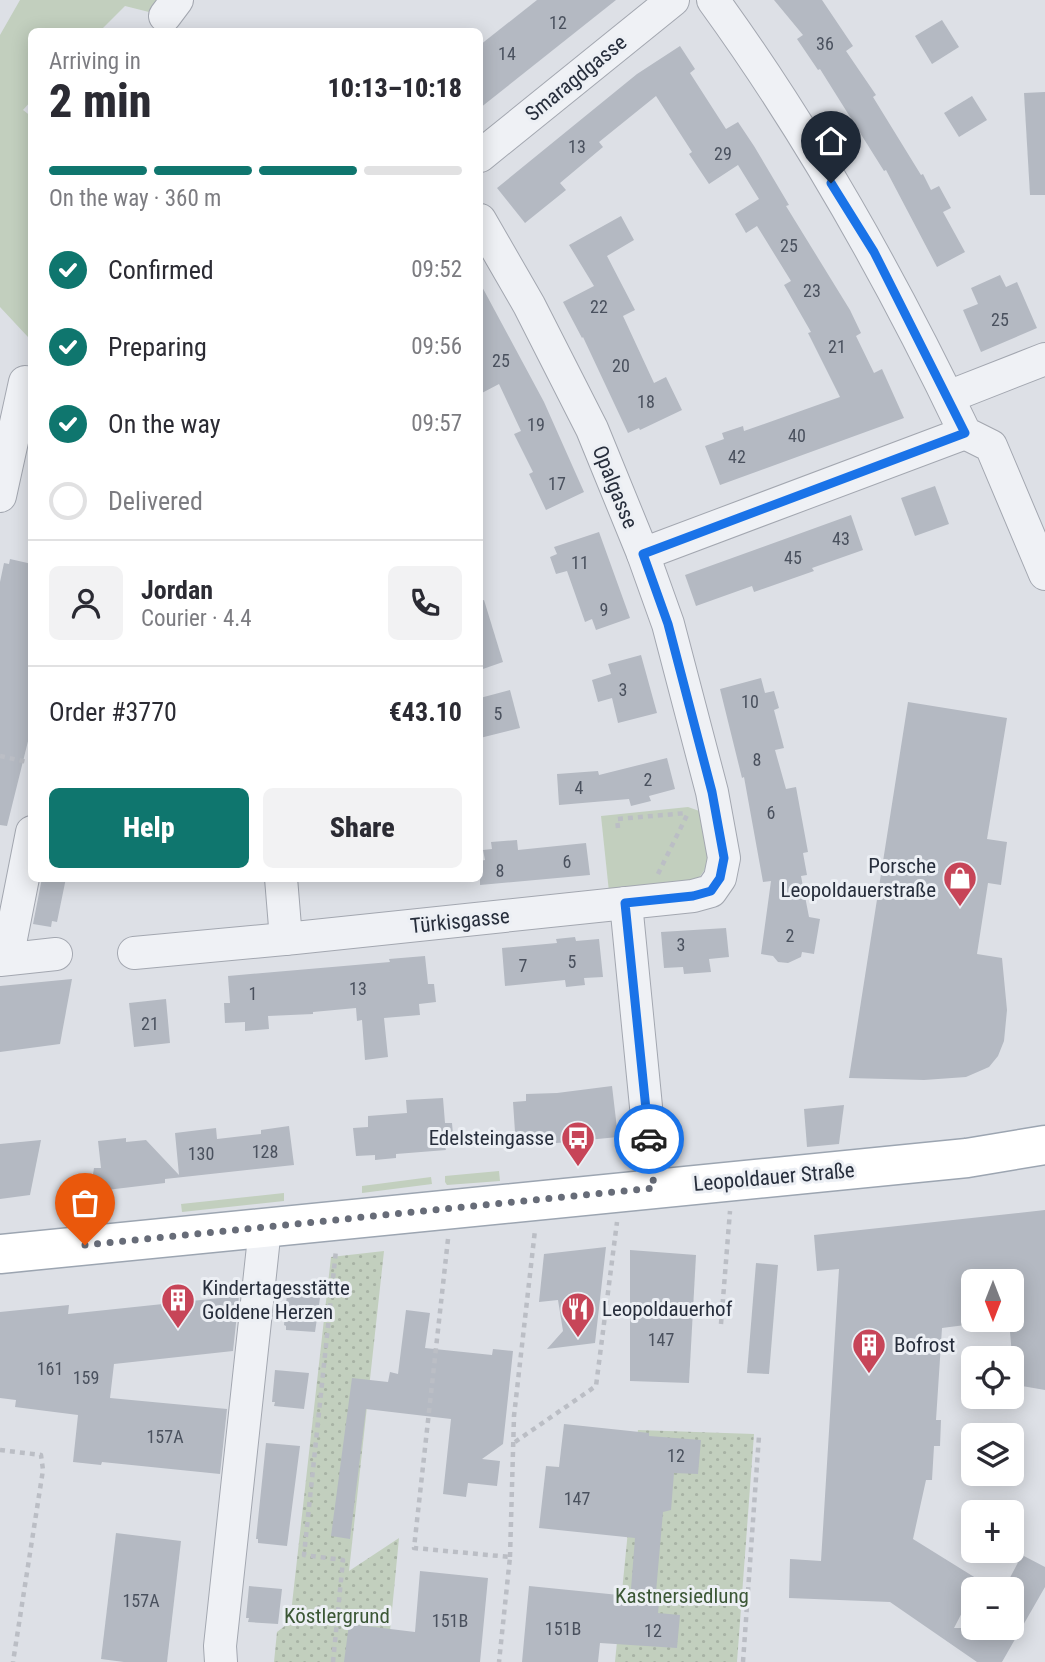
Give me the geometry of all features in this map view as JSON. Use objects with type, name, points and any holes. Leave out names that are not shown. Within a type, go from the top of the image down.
[{"type":"main road","name":"Leopoldauer Straße","points":[[0,1254],[967,1158],[1045,1145]]},
{"type":"street","name":"Smaragdgasse","points":[[483,154],[673,0]]},
{"type":"street","points":[[713,0],[746,45],[874,252],[965,433],[991,446],[1045,574]]},
{"type":"street","name":"Opalgasse","points":[[483,225],[529,305],[592,429],[643,554],[668,624],[712,792],[724,858],[720,878],[711,891],[693,896],[625,903]]},
{"type":"street","points":[[948,397],[1045,359]]},
{"type":"street","points":[[0,496],[24,430],[25,382]]},
{"type":"street","points":[[643,554],[965,433]]},
{"type":"street","points":[[28,843],[10,893],[4,959],[56,954]]},
{"type":"street","points":[[282,882],[291,939]]},
{"type":"street","points":[[625,903],[654,1188]]},
{"type":"street","name":"Türkisgasse","points":[[134,953],[625,903]]},
{"type":"street","points":[[221,1662],[220,1646],[265,1228]]},
{"type":"path","points":[[0,756],[28,762]]},
{"type":"path","points":[[653,886],[688,813],[694,808]]},
{"type":"path","points":[[618,828],[617,819],[688,813]]},
{"type":"path","points":[[721,1324],[730,1211]]},
{"type":"path","points":[[514,1442],[596,1386],[617,1222]]},
{"type":"path","points":[[499,1662],[510,1557],[514,1416],[535,1230]]},
{"type":"path","points":[[448,1238],[414,1548],[510,1557]]},
{"type":"path","points":[[332,1662],[343,1560],[304,1555],[336,1250]]},
{"type":"path","points":[[743,1662],[759,1436]]},
{"type":"path","points":[[0,1450],[41,1455],[43,1470],[13,1662]]},
{"type":"green space","points":[[20,0],[177,0],[165,16],[125,6],[103,28],[28,28],[28,104],[23,110],[28,114],[28,337],[0,307],[0,35]]},
{"type":"green space","points":[[688,807],[705,813],[713,857],[697,881],[609,892],[601,816]]},
{"type":"green space","points":[[499,1171],[500,1181],[447,1185],[445,1182],[445,1176]]},
{"type":"green space","points":[[431,1177],[432,1184],[362,1193],[362,1186]]},
{"type":"green space","points":[[284,1193],[284,1201],[182,1212],[181,1204]]},
{"type":"green space","name":"Köstlergrund","points":[[384,1251],[349,1571],[399,1538],[387,1662],[274,1662],[277,1632],[290,1622],[331,1257]]},
{"type":"green space","name":"Kastnersiedlung","points":[[638,1430],[754,1434],[737,1662],[615,1662]]},
{"type":"building","points":[[537,0],[616,0],[483,106],[483,43]]},
{"type":"building","points":[[774,0],[822,0],[853,46],[846,51],[876,95],[873,97],[921,175],[923,174],[931,190],[939,186],[951,208],[943,212],[965,252],[937,267],[886,170],[884,171],[820,69],[818,70],[797,39],[803,35]]},
{"type":"building","points":[[942,20],[959,47],[932,64],[915,36]]},
{"type":"building","points":[[680,46],[695,69],[690,73],[726,129],[738,122],[754,146],[789,205],[786,206],[850,310],[861,333],[856,336],[874,373],[882,369],[904,418],[720,485],[705,446],[724,439],[722,433],[743,426],[744,431],[840,397],[808,333],[811,332],[784,285],[791,281],[757,226],[746,233],[735,214],[759,199],[738,165],[709,184],[656,96],[599,142],[603,147],[560,183],[566,190],[525,223],[497,188],[637,74]]},
{"type":"building","points":[[1045,92],[1045,195],[1030,195],[1024,93]]},
{"type":"building","points":[[972,96],[987,120],[959,137],[944,113]]},
{"type":"building","points":[[621,216],[634,240],[607,256],[635,310],[623,316],[654,383],[666,377],[682,410],[628,433],[583,337],[563,302],[594,286],[569,245]]},
{"type":"building","points":[[1000,275],[1006,287],[1017,282],[1037,328],[981,352],[963,310],[978,304],[971,288]]},
{"type":"building","points":[[483,289],[544,402],[584,492],[546,510],[529,474],[533,472],[514,434],[521,431],[499,384],[483,392]]},
{"type":"building","points":[[935,486],[949,524],[915,536],[901,498]]},
{"type":"building","points":[[851,515],[863,550],[754,592],[752,586],[696,606],[685,575]]},
{"type":"building","points":[[599,532],[630,618],[596,630],[592,619],[585,622],[567,571],[556,574],[550,557],[557,554],[554,547]]},
{"type":"building","points":[[10,559],[28,563],[28,741],[7,826],[0,825],[0,582],[4,563],[9,564]]},
{"type":"building","points":[[483,600],[503,662],[483,669]]},
{"type":"building","points":[[641,655],[657,713],[618,723],[612,698],[598,702],[592,680],[611,674],[608,664]]},
{"type":"building","points":[[761,678],[765,693],[774,691],[779,708],[774,710],[784,748],[775,750],[786,789],[796,787],[808,852],[803,853],[807,875],[801,876],[809,917],[820,919],[814,954],[802,952],[801,957],[788,963],[778,962],[773,956],[761,954],[771,881],[763,882],[744,777],[742,778],[720,689]]},
{"type":"building","points":[[510,690],[520,728],[483,737],[483,697]]},
{"type":"building","points":[[908,702],[1007,718],[987,839],[1007,842],[1001,885],[988,883],[977,954],[1002,958],[1007,1010],[1004,1041],[998,1056],[989,1067],[966,1077],[924,1080],[849,1078]]},
{"type":"building","points":[[667,758],[675,789],[649,796],[651,801],[631,806],[629,799],[559,805],[557,774],[598,771],[599,775]]},
{"type":"building","points":[[517,840],[518,850],[586,843],[590,875],[480,885],[480,882],[483,882],[485,860],[483,850],[492,849],[491,842]]},
{"type":"building","points":[[41,882],[65,882],[57,922],[52,921],[51,927],[33,924]]},
{"type":"building","points":[[726,928],[729,957],[709,959],[711,972],[684,974],[683,967],[664,968],[661,932]]},
{"type":"building","points":[[575,937],[576,941],[599,939],[603,977],[584,978],[585,985],[566,987],[565,980],[505,986],[502,948],[557,943],[556,939]]},
{"type":"building","points":[[425,956],[428,984],[434,984],[436,1002],[419,1004],[420,1015],[384,1018],[388,1057],[365,1060],[362,1020],[357,1021],[356,1008],[268,1016],[269,1029],[245,1031],[245,1022],[225,1023],[224,1003],[230,1003],[228,976],[390,962],[389,959]]},
{"type":"building","points":[[72,979],[60,1044],[0,1052],[0,986]]},
{"type":"building","points":[[166,999],[170,1043],[134,1047],[129,1003]]},
{"type":"building","points":[[612,1086],[618,1137],[516,1147],[513,1102],[526,1101],[526,1094]]},
{"type":"building","points":[[443,1098],[445,1123],[452,1123],[454,1146],[445,1147],[446,1150],[396,1154],[396,1158],[375,1160],[375,1155],[356,1156],[353,1128],[368,1127],[368,1116],[407,1113],[406,1100]]},
{"type":"building","points":[[844,1105],[839,1144],[807,1147],[804,1109]]},
{"type":"building","points":[[289,1126],[294,1165],[165,1179],[165,1183],[90,1192],[94,1168],[101,1168],[98,1141],[126,1138],[126,1142],[146,1140],[179,1175],[175,1133],[216,1128],[217,1139],[261,1134],[261,1130]]},
{"type":"building","points":[[41,1140],[30,1195],[0,1199],[0,1144]]},
{"type":"building","points":[[1045,1210],[1045,1390],[1024,1386],[1024,1346],[1011,1346],[1010,1332],[1024,1332],[1024,1269],[961,1269],[961,1326],[942,1328],[936,1420],[941,1420],[940,1446],[934,1446],[932,1480],[926,1480],[913,1539],[974,1577],[961,1577],[961,1615],[954,1628],[961,1628],[961,1640],[1015,1640],[1002,1662],[977,1662],[890,1602],[789,1598],[790,1559],[821,1561],[839,1269],[817,1271],[814,1235]]},
{"type":"building","name":"Leopoldauerhof","points":[[606,1247],[595,1343],[547,1349],[563,1331],[558,1300],[539,1302],[544,1254]]},
{"type":"building","points":[[630,1250],[696,1255],[689,1383],[630,1381]]},
{"type":"building","points":[[756,1263],[778,1265],[769,1374],[747,1373]]},
{"type":"building","points":[[287,1294],[320,1298],[315,1332],[286,1330],[284,1325]]},
{"type":"building","points":[[239,1296],[233,1351],[114,1364],[110,1398],[227,1409],[220,1474],[102,1462],[101,1465],[73,1462],[78,1415],[15,1407],[16,1400],[0,1398],[0,1312],[69,1305],[68,1314]]},
{"type":"building","points":[[406,1310],[430,1313],[425,1348],[492,1355],[493,1349],[513,1351],[503,1444],[482,1459],[500,1461],[497,1486],[468,1483],[466,1497],[443,1494],[451,1419],[366,1409],[350,1539],[331,1536],[352,1378],[388,1382],[390,1372],[398,1374]]},
{"type":"building","points":[[275,1370],[309,1373],[304,1409],[274,1406],[275,1402],[272,1402]]},
{"type":"building","points":[[564,1424],[701,1440],[698,1474],[674,1473],[671,1510],[663,1512],[656,1592],[660,1592],[658,1613],[680,1615],[677,1648],[600,1643],[598,1662],[522,1662],[529,1586],[629,1596],[631,1589],[635,1538],[539,1528],[546,1466],[559,1467]]},
{"type":"building","points":[[266,1443],[300,1446],[287,1546],[258,1543],[256,1539]]},
{"type":"building","points":[[116,1533],[181,1541],[167,1662],[101,1659]]},
{"type":"building","points":[[1024,1556],[1045,1567],[1045,1587],[1024,1624],[1024,1577],[1010,1577],[1018,1563],[1024,1563]]},
{"type":"building","points":[[420,1571],[488,1578],[480,1662],[344,1662],[349,1624],[415,1632]]},
{"type":"building","points":[[249,1586],[282,1589],[278,1624],[248,1622],[249,1618],[246,1618]]},
{"type":"way so far","points":[[85,1245],[654,1188],[649,1139]]},
{"type":"place","name":"Porsche Leopoldauerstraße","points":[[960,908]]},
{"type":"place","name":"Edelsteingasse","points":[[578,1168]]},
{"type":"place","name":"Kindertagesstätte Goldene Herzen","points":[[178,1330]]},
{"type":"place","name":"Leopoldauerhof","points":[[578,1339]]},
{"type":"place","name":"Bofrost","points":[[869,1375]]},
{"type":"route","points":[[649,1139],[625,903],[693,896],[711,891],[720,878],[724,858],[712,792],[668,624],[643,554],[965,433],[874,252],[831,183]]}]
